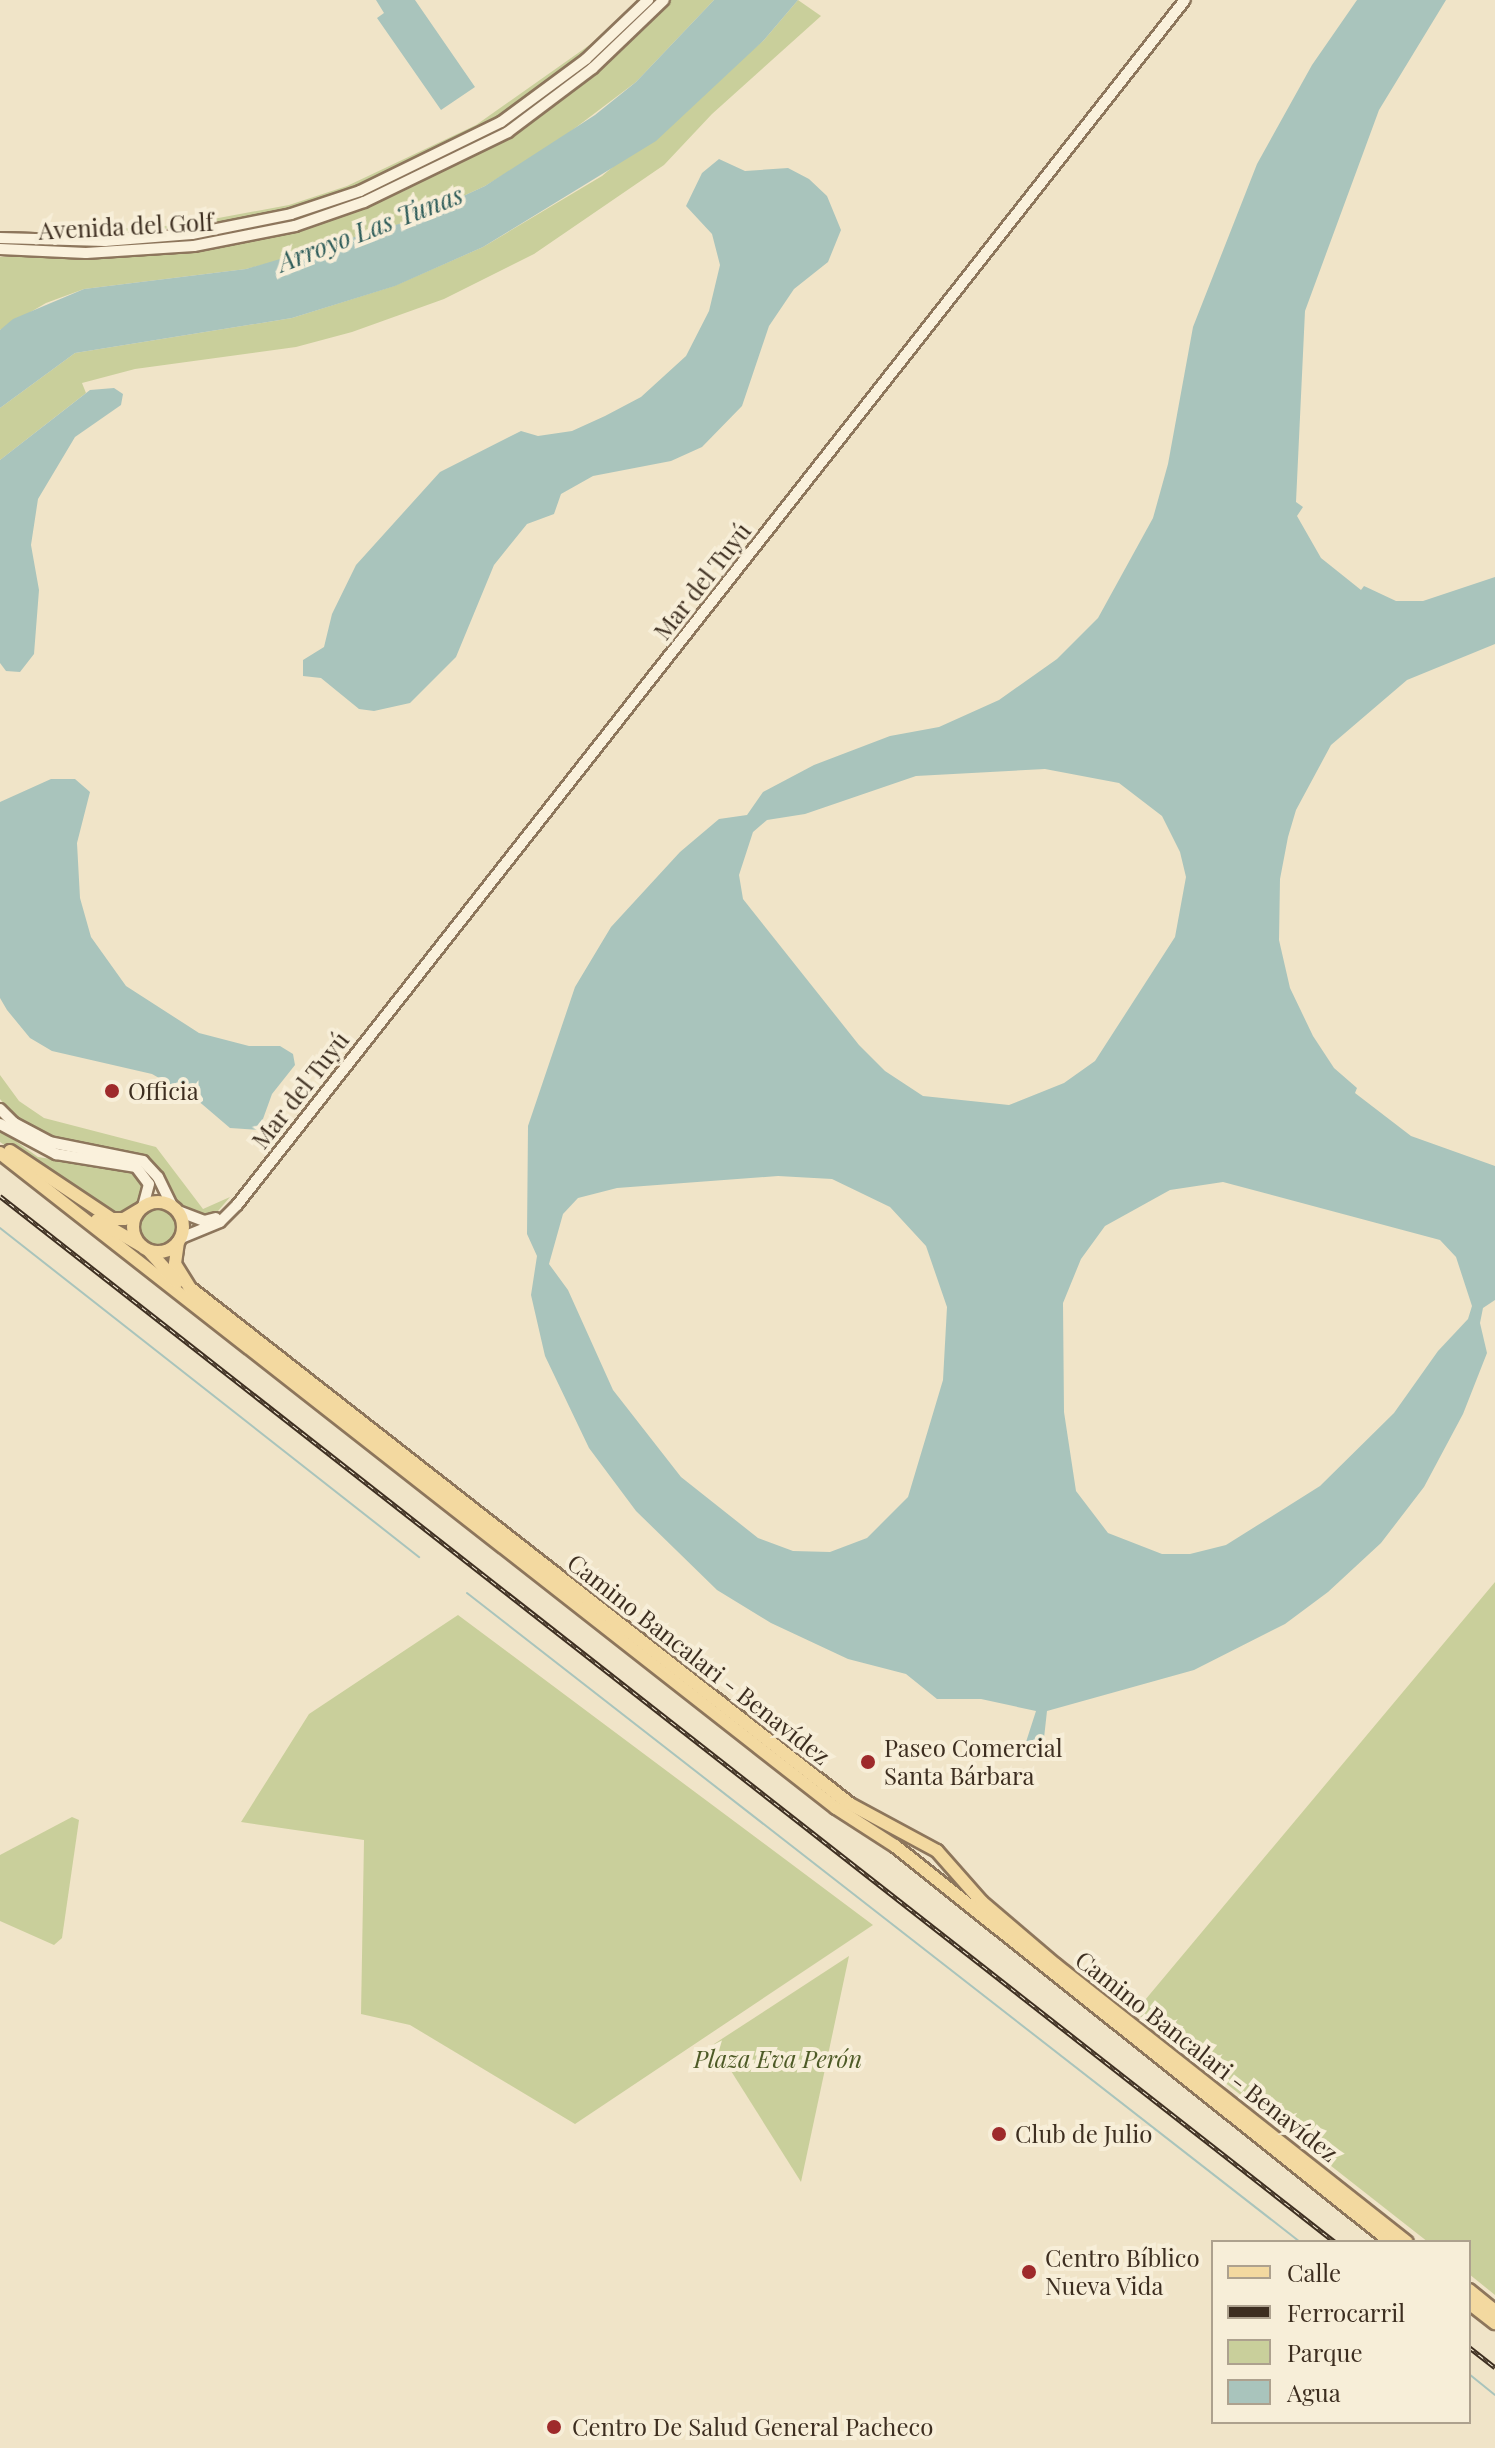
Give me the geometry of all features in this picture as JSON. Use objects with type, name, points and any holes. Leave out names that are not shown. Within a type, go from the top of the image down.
[{"type":"main road","points":[[0,1145],[112,1219],[124,1219],[141,1208],[157,1202],[175,1209],[180,1240],[162,1252],[142,1246],[133,1230],[141,1208]]},
{"type":"main road","name":"Camino Bancalari - Benavídez","points":[[0,1152],[142,1246],[202,1310]]},
{"type":"main road","name":"Camino Bancalari - Benavídez","points":[[0,1152],[935,1881],[1388,2240]]},
{"type":"main road","name":"Camino Bancalari - Benavídez","points":[[180,1240],[175,1264],[190,1288],[850,1804],[927,1845],[954,1868],[982,1902],[1056,1965],[1404,2240]]},
{"type":"main road","points":[[917,1868],[919,1852],[927,1845]]},
{"type":"main road","points":[[935,1881],[945,1880],[954,1868]]},
{"type":"main road","points":[[1471,2292],[1495,2311]]},
{"type":"main road","points":[[1471,2305],[1495,2323]]},
{"type":"street","name":"Avenida del Golf","points":[[0,238],[105,241],[192,234],[291,214],[360,191],[501,122],[586,59],[648,0]]},
{"type":"street","name":"Avenida del Golf","points":[[2,250],[86,253],[194,246],[295,226],[364,202],[444,168],[508,132],[593,68],[664,0]]},
{"type":"street","name":"Mar del Tuyú","points":[[249,1186],[1185,0]]},
{"type":"street","points":[[0,1109],[14,1123],[49,1142],[143,1161],[158,1177],[175,1209],[198,1219],[215,1219],[249,1186]]},
{"type":"street","points":[[0,1124],[56,1154],[136,1167],[149,1184],[141,1208]]},
{"type":"street","points":[[180,1240],[220,1222],[249,1186]]},
{"type":"green space","points":[[654,0],[659,0],[609,50],[511,125],[477,146],[360,201],[291,223],[198,241],[79,251],[0,247],[197,237],[290,219],[359,197],[424,170],[510,121],[566,80]]},
{"type":"green space","points":[[670,0],[714,0],[636,82],[554,144],[485,186],[409,221],[329,248],[246,269],[84,289],[46,303],[0,330],[0,257],[179,251],[330,219],[402,192],[499,142],[561,100]]},
{"type":"green space","points":[[798,0],[821,16],[712,114],[664,165],[534,254],[444,299],[352,332],[296,347],[135,369],[82,383],[86,393],[0,460],[0,408],[75,353],[292,318],[394,286],[483,247],[602,176],[764,40]]},
{"type":"green space","points":[[615,27],[569,67],[479,130],[389,176],[291,210],[181,231],[95,238],[8,235],[181,225],[289,205],[347,186],[476,125]]},
{"type":"green space","points":[[0,1075],[19,1101],[44,1118],[156,1147],[203,1209],[230,1197],[212,1218],[193,1216],[176,1202],[148,1159],[48,1136],[13,1115],[0,1099]]},
{"type":"green space","points":[[0,1130],[38,1157],[137,1172],[146,1196],[130,1214],[106,1213],[0,1142]]},
{"type":"green space","points":[[158,1206],[173,1212],[179,1227],[173,1242],[158,1248],[143,1242],[137,1227],[143,1212]]},
{"type":"green space","points":[[1495,1582],[1495,2295],[1471,2276],[1471,2240],[1425,2240],[1135,2012]]},
{"type":"green space","points":[[458,1615],[873,1925],[575,2124],[410,2025],[361,2014],[364,1840],[241,1822],[309,1714]]},
{"type":"green space","points":[[72,1817],[79,1820],[62,1938],[54,1945],[0,1921],[0,1855]]},
{"type":"green space","name":"Plaza Eva Perón","points":[[849,1956],[828,2055],[801,2182],[714,2044]]},
{"type":"water","points":[[376,0],[415,0],[475,87],[441,110],[377,18],[384,13]]},
{"type":"water","points":[[714,0],[798,0],[764,40],[656,141],[483,247],[395,286],[292,318],[75,353],[0,408],[0,330],[13,319],[84,289],[246,269],[409,221],[485,186],[595,115],[636,82]]},
{"type":"water","points":[[1357,0],[1446,0],[1379,110],[1305,311],[1296,502],[1303,507],[1297,516],[1321,558],[1361,590],[1364,586],[1396,601],[1423,601],[1495,577],[1495,644],[1407,680],[1331,745],[1296,810],[1288,837],[1280,879],[1279,940],[1290,988],[1313,1036],[1334,1068],[1357,1088],[1355,1093],[1411,1136],[1495,1166],[1495,1300],[1483,1308],[1480,1323],[1487,1353],[1463,1414],[1424,1487],[1381,1543],[1328,1592],[1285,1624],[1194,1670],[1047,1711],[1043,1747],[1036,1749],[1026,1742],[1036,1711],[981,1699],[937,1699],[906,1674],[848,1659],[771,1623],[717,1590],[636,1511],[589,1448],[545,1356],[531,1295],[537,1256],[527,1234],[528,1126],[575,987],[611,927],[680,852],[719,819],[747,815],[763,792],[814,765],[890,736],[939,727],[999,700],[1057,659],[1098,618],[1153,518],[1168,464],[1193,327],[1257,164],[1312,65]],"holes":[[[1045,769],[1119,783],[1162,816],[1180,852],[1186,877],[1175,937],[1095,1061],[1064,1083],[1009,1105],[923,1096],[885,1071],[859,1045],[743,899],[739,875],[753,832],[767,820],[805,814],[916,776]],[[778,1176],[832,1179],[890,1207],[926,1246],[947,1307],[943,1380],[908,1497],[867,1538],[830,1552],[793,1551],[758,1538],[681,1477],[613,1390],[568,1290],[549,1264],[563,1214],[578,1198],[617,1188]],[[1223,1182],[1440,1240],[1456,1257],[1472,1306],[1468,1319],[1438,1351],[1394,1413],[1320,1486],[1226,1545],[1190,1554],[1162,1554],[1108,1533],[1076,1491],[1064,1412],[1063,1303],[1081,1259],[1105,1226],[1170,1190]]]},
{"type":"water","points":[[719,159],[745,171],[788,168],[809,179],[827,196],[841,230],[828,262],[794,289],[769,326],[742,406],[702,447],[671,461],[593,476],[561,494],[554,514],[527,524],[494,565],[456,657],[410,703],[374,711],[359,709],[321,678],[303,676],[303,660],[324,647],[332,614],[356,565],[440,472],[521,431],[538,436],[572,431],[605,416],[641,397],[686,356],[709,311],[720,265],[712,234],[686,206],[702,173]]},
{"type":"water","points":[[114,388],[123,394],[121,405],[75,437],[38,499],[31,545],[39,590],[34,654],[20,672],[6,671],[0,663],[0,460],[90,390]]},
{"type":"water","points":[[51,779],[75,779],[90,792],[77,843],[80,898],[91,937],[126,986],[199,1033],[249,1046],[280,1046],[293,1054],[295,1065],[272,1094],[259,1130],[230,1128],[196,1099],[152,1074],[52,1051],[30,1038],[7,1010],[0,998],[0,802]]},
{"type":"waterway","points":[[0,1228],[419,1557]]},
{"type":"waterway","points":[[467,1593],[1297,2240]]},
{"type":"waterway","points":[[1471,2376],[1495,2395]]},
{"type":"railway","points":[[0,1196],[1332,2240]]},
{"type":"railway","points":[[1471,2349],[1495,2367]]},
{"type":"place","name":"Officia","points":[[112,1091]]},
{"type":"place","name":"Paseo Comercial Santa Bárbara","points":[[868,1762]]},
{"type":"place","name":"Club de Julio","points":[[999,2134]]},
{"type":"place","name":"Centro Bíblico Nueva Vida","points":[[1029,2272]]},
{"type":"place","name":"Centro De Salud General Pacheco","points":[[554,2427]]},
{"type":"water label","name":"Arroyo Las Tunas","points":[[370,228]]}]
